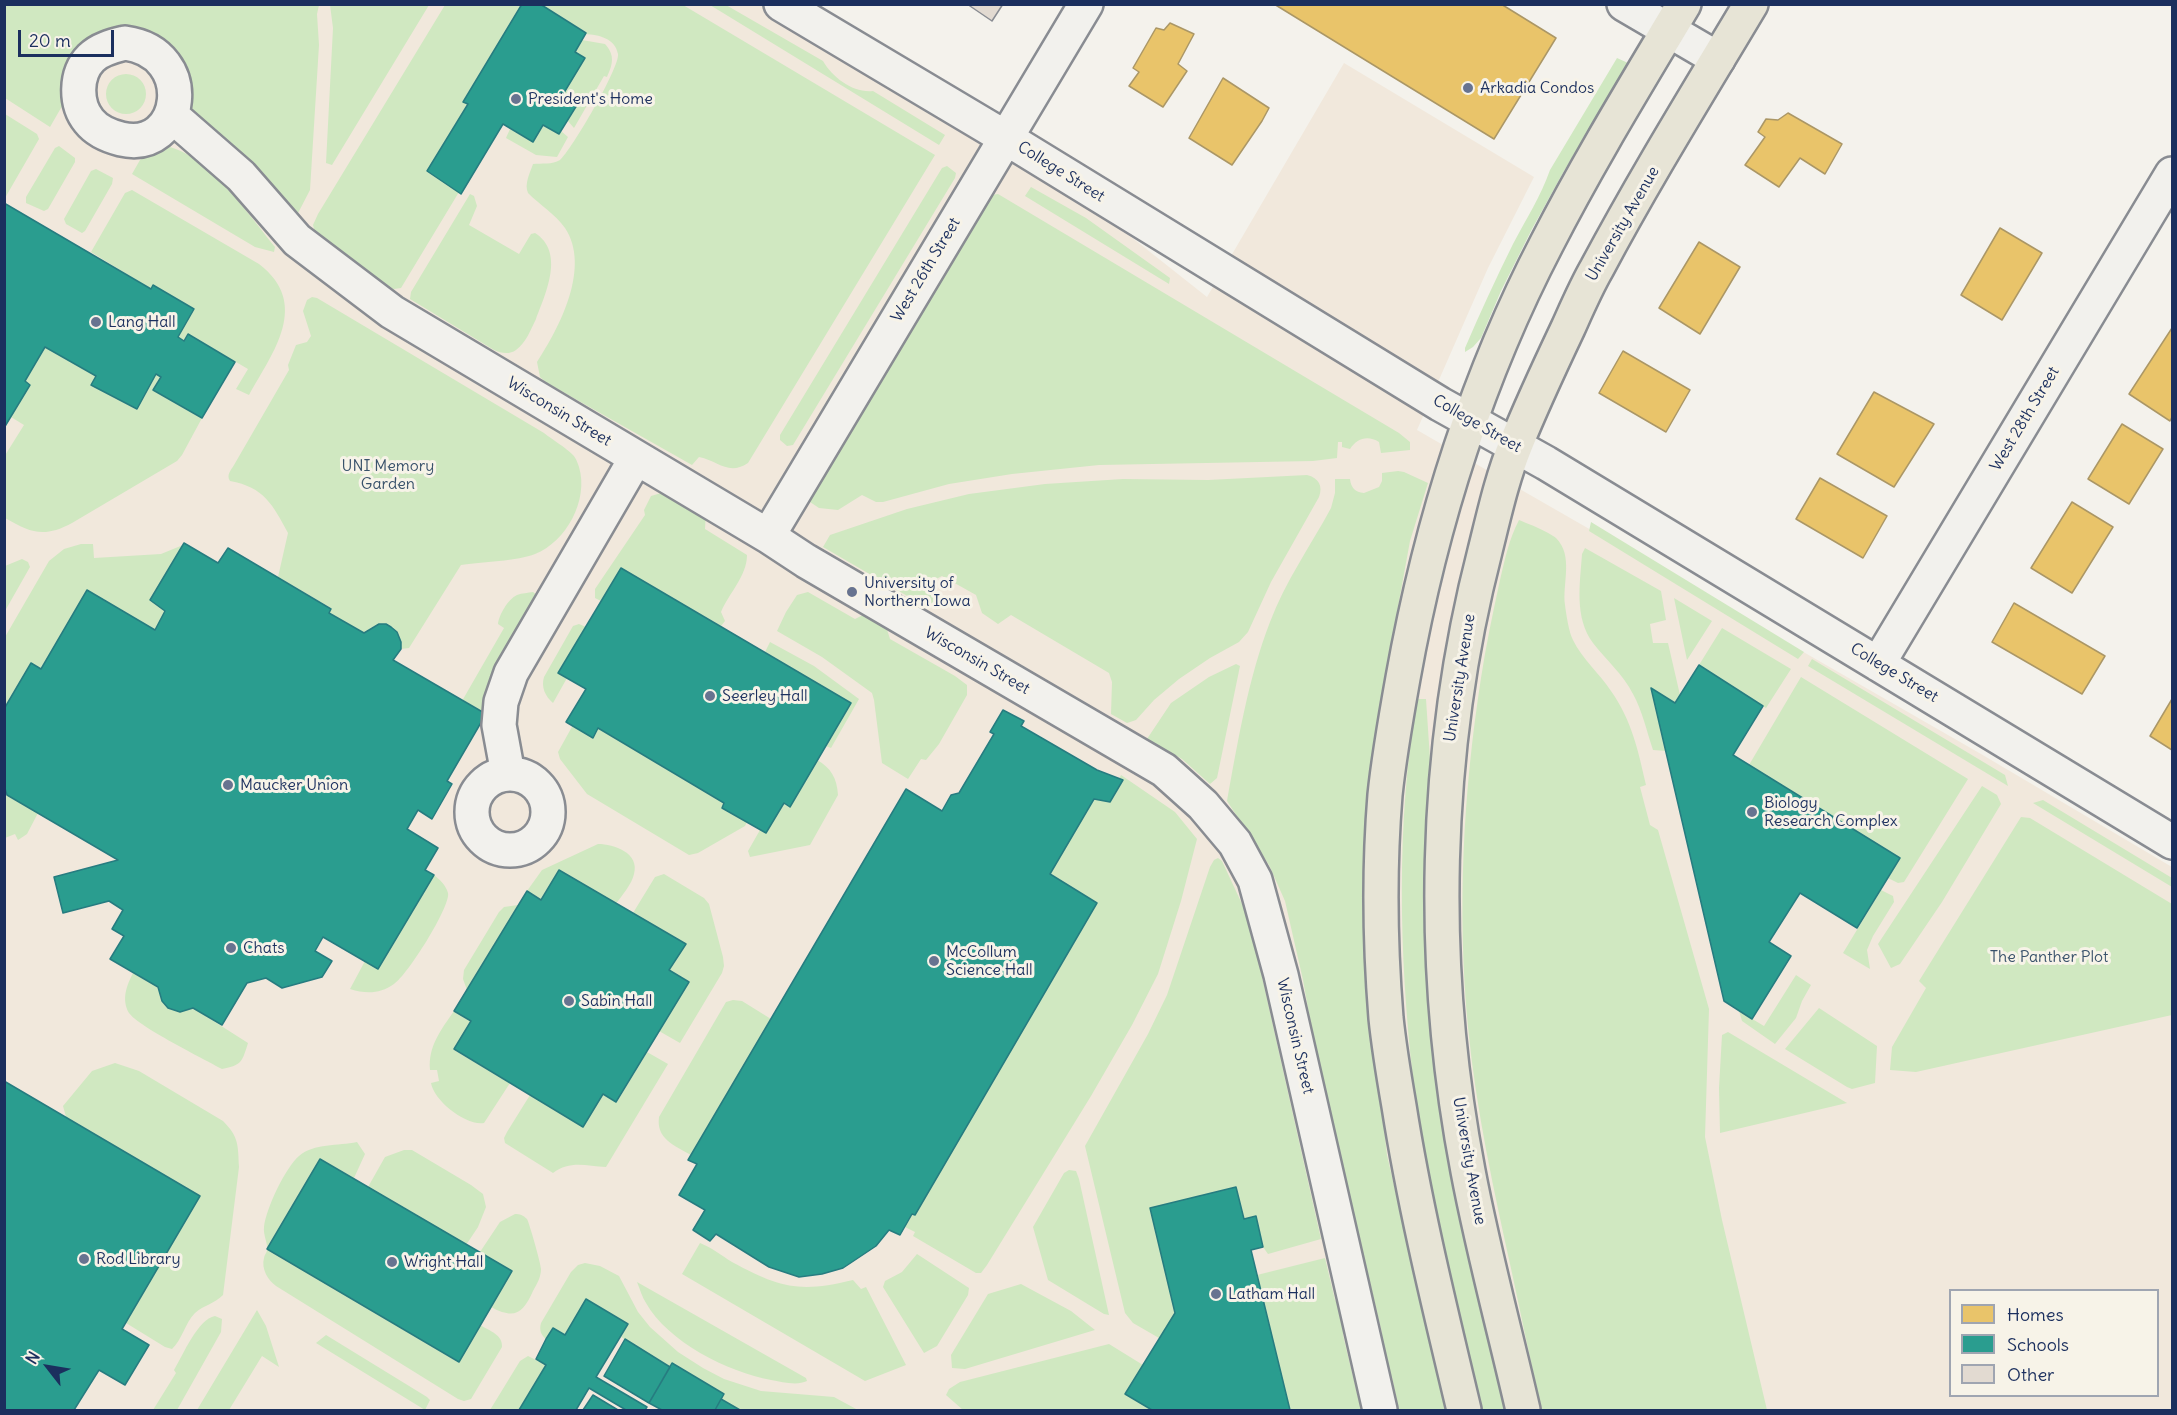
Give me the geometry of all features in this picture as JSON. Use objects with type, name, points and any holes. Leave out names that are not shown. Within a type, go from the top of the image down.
[{"type":"main road","name":"University Avenue","points":[[1523,1410],[1468,1170],[1447,1007],[1443,935],[1443,872],[1449,746],[1460,669],[1475,589],[1501,487],[1515,446],[1595,270],[1751,4]]},
{"type":"main road","points":[[1464,1410],[1409,1173],[1386,1020],[1382,945],[1382,874],[1387,784],[1393,731],[1408,648],[1440,509],[1487,374],[1546,245],[1676,17]]},
{"type":"street","name":"College Street","points":[[782,4],[2172,843]]},
{"type":"street","name":"West 26th Street","points":[[768,536],[1086,4]]},
{"type":"street","points":[[1624,4],[1676,17],[1718,60]]},
{"type":"street","name":"Wisconsin Street","points":[[171,115],[241,176],[297,240],[392,312],[768,536],[806,561],[1164,770],[1203,806],[1235,843],[1255,880],[1281,975],[1380,1410]]},
{"type":"street","name":"West 28th Street","points":[[1878,664],[2172,174]]},
{"type":"street","points":[[508,774],[499,725],[501,702],[511,673],[636,458]]},
{"type":"shaded area","name":"University of Northern Iowa","points":[[5,5],[781,5],[1006,138],[1207,297],[1344,63],[1534,177],[1488,268],[1417,430],[1981,754],[2172,867],[2172,1410],[5,1410]]},
{"type":"green space","points":[[4,5],[319,5],[317,14],[319,45],[310,190],[297,215],[244,155],[194,112],[131,30],[65,101],[50,127],[5,98]]},
{"type":"green space","points":[[330,5],[429,5],[332,165],[326,163],[333,28]]},
{"type":"green space","points":[[445,5],[522,5],[463,101],[468,104],[427,171],[459,192],[401,288],[394,289],[386,287],[316,236],[313,225]]},
{"type":"green space","points":[[540,5],[683,5],[935,155],[748,463],[741,467],[729,468],[699,457],[692,465],[540,377],[537,362],[563,315],[574,278],[575,260],[572,244],[565,228],[528,193],[528,178],[533,164],[557,162],[566,153],[603,91],[617,62],[618,54],[614,44],[610,41],[585,34],[586,32]]},
{"type":"green space","points":[[710,5],[726,5],[823,61],[844,83],[858,90],[873,91],[945,135],[939,145]]},
{"type":"green space","points":[[582,40],[605,44],[612,56],[612,64],[607,77],[604,76],[574,128],[567,120],[562,96],[583,57],[575,52]]},
{"type":"green space","points":[[1617,58],[1628,63],[1624,71],[1532,229],[1501,291],[1481,338],[1465,352],[1494,283],[1550,170]]},
{"type":"green space","points":[[126,74],[140,80],[146,94],[140,108],[126,114],[112,108],[106,94],[112,80]]},
{"type":"green space","points":[[5,114],[37,134],[39,139],[5,198]]},
{"type":"green space","points":[[543,125],[559,134],[561,131],[568,137],[557,157],[536,155],[506,138],[510,129],[533,142]]},
{"type":"green space","points":[[59,146],[75,158],[75,162],[48,209],[44,211],[26,203],[26,197],[55,148]]},
{"type":"green space","points":[[163,146],[178,150],[210,171],[253,219],[275,247],[274,252],[255,247],[132,174],[140,160]]},
{"type":"green space","points":[[947,166],[956,173],[955,178],[793,445],[787,446],[780,440],[780,435],[942,168]]},
{"type":"green space","points":[[96,169],[113,178],[112,184],[82,233],[66,224],[64,219],[91,171]]},
{"type":"green space","points":[[1031,187],[1086,218],[1170,278],[1169,284],[1025,196]]},
{"type":"green space","points":[[132,190],[259,264],[274,279],[283,295],[285,312],[282,328],[268,362],[249,395],[236,389],[248,369],[188,334],[184,341],[178,337],[194,309],[153,285],[151,289],[91,252],[125,193]]},
{"type":"green space","points":[[470,194],[474,196],[477,206],[469,225],[519,254],[531,234],[535,233],[544,241],[549,251],[551,273],[540,309],[525,340],[511,353],[494,350],[410,299],[411,292]]},
{"type":"green space","points":[[998,194],[1399,433],[1410,442],[1410,450],[1381,453],[1379,442],[1367,438],[1356,442],[1350,449],[1342,447],[1342,442],[1338,442],[1337,458],[1313,461],[1099,465],[1012,474],[949,484],[883,502],[876,502],[862,495],[838,510],[819,508],[783,484],[983,205],[992,195]]},
{"type":"green space","name":"UNI Memory Garden","points":[[312,297],[544,433],[573,455],[579,467],[581,493],[578,506],[565,530],[556,540],[546,548],[528,556],[461,565],[409,648],[401,649],[398,635],[389,627],[377,626],[364,633],[329,613],[331,608],[278,577],[288,533],[266,499],[251,488],[229,479],[230,471],[289,370],[288,365],[296,345],[307,342],[311,336],[303,311],[307,300]]},
{"type":"green space","points":[[45,347],[96,376],[92,385],[136,409],[156,374],[161,377],[154,390],[202,418],[177,461],[72,523],[53,531],[38,532],[5,518],[4,457],[24,425],[11,417],[29,385],[25,381]]},
{"type":"green space","points":[[1398,471],[1428,483],[1410,541],[1379,711],[1367,817],[1365,945],[1370,952],[1366,966],[1387,1155],[1428,1334],[1440,1347],[1440,1373],[1437,1375],[1445,1410],[1399,1410],[1392,1377],[1382,1370],[1374,1349],[1382,1333],[1317,1059],[1303,980],[1285,901],[1269,865],[1227,801],[1244,710],[1262,644],[1283,593],[1331,508],[1335,493],[1335,479],[1350,479],[1354,489],[1364,493],[1379,487],[1382,473]]},
{"type":"green space","points":[[1307,475],[1319,483],[1319,497],[1271,582],[1248,632],[1239,642],[1179,679],[1154,700],[1136,720],[1127,723],[1111,714],[1112,682],[1109,673],[1011,615],[998,624],[982,613],[976,595],[942,576],[936,579],[937,604],[928,608],[823,547],[830,535],[907,509],[969,494],[1045,484],[1123,479],[1208,480]]},
{"type":"green space","points":[[668,491],[706,512],[705,529],[747,555],[741,577],[721,612],[725,621],[721,626],[621,568],[601,601],[595,598],[595,589],[645,515],[644,510],[651,496]]},
{"type":"green space","points":[[1519,520],[1553,536],[1561,545],[1566,562],[1564,597],[1572,637],[1581,654],[1618,702],[1637,748],[1646,785],[1640,787],[1650,825],[1658,830],[1709,1009],[1705,1137],[1722,1220],[1767,1410],[1542,1410],[1481,1120],[1471,1058],[1463,939],[1466,809],[1475,722],[1485,653],[1500,580],[1510,542]]},
{"type":"green space","points":[[1591,522],[1804,652],[1798,659],[1589,531]]},
{"type":"green space","points":[[81,544],[93,544],[94,558],[161,554],[183,545],[165,611],[155,630],[87,590],[41,669],[31,663],[5,709],[5,637],[49,561],[64,549]]},
{"type":"green space","points":[[1585,548],[1661,591],[1666,620],[1650,624],[1653,643],[1668,643],[1680,695],[1666,751],[1653,750],[1639,707],[1629,687],[1587,633],[1580,600],[1582,554]]},
{"type":"green space","points":[[22,559],[28,562],[30,567],[5,611],[5,566]]},
{"type":"green space","points":[[533,592],[538,596],[486,714],[462,701],[504,628],[498,624],[504,608],[517,595]]},
{"type":"green space","points":[[808,592],[855,619],[871,611],[884,620],[890,639],[967,685],[967,695],[939,744],[926,760],[921,759],[908,779],[882,763],[872,693],[822,657],[777,631],[797,595]]},
{"type":"green space","points":[[1674,598],[1712,621],[1687,660]]},
{"type":"green space","points":[[579,624],[586,627],[558,672],[567,678],[553,703],[544,691],[544,677],[573,626]]},
{"type":"green space","points":[[1722,628],[1791,669],[1766,708],[1699,665]]},
{"type":"green space","points":[[770,642],[814,666],[859,699],[831,748],[826,746],[850,703],[765,652]]},
{"type":"green space","points":[[1812,659],[2005,775],[2008,786],[1808,666]]},
{"type":"green space","points":[[1236,664],[1240,666],[1217,778],[1210,784],[1182,759],[1147,739],[1171,703],[1209,677]]},
{"type":"green space","points":[[1801,677],[1968,779],[1904,882],[1898,883],[1888,878],[1900,858],[1749,765]]},
{"type":"green space","points":[[1417,699],[1426,699],[1431,774],[1424,885],[1428,1013],[1448,1166],[1473,1264],[1504,1410],[1481,1410],[1433,1206],[1417,1115],[1408,1031],[1402,888],[1406,793]]},
{"type":"green space","points":[[573,725],[593,737],[598,728],[724,803],[723,808],[747,822],[745,826],[698,853],[689,855],[587,794],[560,759],[558,752]]},
{"type":"green space","points":[[817,760],[832,774],[838,795],[810,845],[750,857],[748,851],[760,830],[766,833],[784,803],[790,807]]},
{"type":"green space","points":[[1121,775],[1175,812],[1197,839],[1181,901],[1158,974],[1132,1025],[987,1265],[981,1273],[976,1273],[913,1236],[915,1232],[905,1227],[1096,904],[1050,874],[1094,799],[1110,802],[1123,781],[1119,779]]},
{"type":"green space","points":[[4,785],[38,813],[27,834],[18,840],[15,834],[5,838]]},
{"type":"green space","points":[[1982,786],[1997,795],[2001,804],[1942,902],[1900,964],[1891,968],[1878,944]]},
{"type":"green space","points":[[2043,800],[2172,878],[2172,887],[2033,803]]},
{"type":"green space","name":"The Panther Plot","points":[[2021,817],[2030,818],[2172,904],[2172,1015],[1916,1072],[1890,1070],[1892,1047],[1926,988],[1919,981]]},
{"type":"green space","points":[[598,844],[618,848],[633,860],[635,867],[633,878],[616,904],[559,870],[541,900],[527,891],[542,870]]},
{"type":"green space","points":[[1218,858],[1222,861],[1249,919],[1321,1239],[1268,1254],[1263,1247],[1256,1216],[1244,1219],[1236,1187],[1150,1208],[1175,1313],[1159,1338],[1133,1323],[1125,1313],[1085,1146],[1148,1034],[1167,995],[1210,867]]},
{"type":"green space","points":[[664,874],[704,898],[709,904],[724,966],[680,1043],[659,1031],[689,982],[669,970],[685,944],[633,913],[655,877]]},
{"type":"green space","points":[[434,875],[446,887],[447,900],[436,925],[408,968],[394,984],[383,990],[362,992],[350,989],[365,961],[378,969]]},
{"type":"green space","points":[[1881,890],[1893,896],[1894,902],[1867,950],[1870,969],[1843,953]]},
{"type":"green space","points":[[518,905],[467,990],[463,979],[464,970],[499,912],[504,907]]},
{"type":"green space","points":[[133,973],[158,987],[162,999],[169,1008],[180,1011],[193,1008],[248,1043],[240,1062],[222,1069],[135,1019],[129,1013],[125,1003],[127,987]]},
{"type":"green space","points":[[1796,975],[1811,985],[1796,1018],[1775,1044],[1742,1021],[1739,1011],[1764,1026]]},
{"type":"green space","points":[[742,1001],[771,1019],[691,1155],[663,1136],[660,1131],[659,1117],[726,1002]]},
{"type":"green space","points":[[1819,1008],[1877,1046],[1875,1083],[1852,1089],[1785,1049]]},
{"type":"green space","points":[[454,1011],[471,1021],[454,1050],[510,1083],[484,1123],[469,1121],[452,1111],[438,1097],[431,1083],[439,1081],[437,1070],[430,1070],[433,1046]]},
{"type":"green space","points":[[1728,1032],[1847,1103],[1720,1133],[1719,1088],[1722,1035]]},
{"type":"green space","points":[[647,1052],[668,1064],[606,1167],[572,1165],[553,1173],[505,1143],[504,1138],[507,1132],[530,1095],[583,1127],[603,1094],[617,1102]]},
{"type":"green space","points":[[115,1063],[139,1071],[223,1121],[235,1137],[238,1147],[239,1167],[223,1295],[195,1313],[172,1349],[126,1323],[200,1196],[66,1117],[63,1106],[92,1071]]},
{"type":"green space","points":[[357,1142],[365,1154],[354,1178],[320,1159],[267,1249],[264,1230],[268,1210],[277,1189],[299,1156],[312,1149]]},
{"type":"green space","points":[[404,1150],[412,1150],[483,1194],[486,1207],[478,1227],[466,1245],[368,1187],[385,1157]]},
{"type":"green space","points":[[1069,1170],[1076,1171],[1079,1179],[1109,1315],[1048,1280],[1033,1227],[1064,1173]]},
{"type":"green space","points":[[515,1214],[527,1219],[541,1269],[539,1280],[526,1305],[517,1312],[506,1313],[491,1307],[480,1252],[500,1222]]},
{"type":"green space","points":[[700,1243],[749,1271],[777,1283],[804,1287],[853,1280],[861,1289],[866,1287],[906,1365],[865,1381],[682,1274]]},
{"type":"green space","points":[[267,1249],[458,1362],[480,1325],[498,1336],[502,1347],[471,1399],[464,1401],[458,1399],[276,1286],[264,1270],[263,1262]]},
{"type":"green space","points":[[917,1254],[969,1288],[968,1295],[937,1346],[924,1353],[883,1287],[885,1281],[902,1272]]},
{"type":"green space","points":[[1325,1258],[1335,1300],[1343,1308],[1343,1335],[1361,1410],[1290,1410],[1257,1275]]},
{"type":"green space","points":[[585,1263],[600,1266],[619,1276],[638,1312],[650,1327],[678,1352],[703,1368],[724,1379],[761,1391],[834,1397],[858,1410],[740,1410],[721,1399],[724,1394],[670,1367],[621,1337],[628,1324],[586,1299],[565,1335],[546,1339],[541,1332],[541,1323],[571,1272],[578,1265]]},
{"type":"green space","points":[[637,1282],[806,1378],[807,1381],[789,1383],[754,1376],[701,1353],[669,1330],[656,1317],[645,1301]]},
{"type":"green space","points":[[1021,1284],[1071,1311],[1095,1330],[965,1369],[952,1368],[951,1355],[988,1294]]},
{"type":"green space","points":[[257,1310],[266,1326],[279,1367],[262,1356],[229,1410],[197,1410]]},
{"type":"green space","points":[[215,1316],[222,1319],[221,1332],[177,1410],[153,1410],[176,1373],[174,1370],[197,1330]]},
{"type":"green space","points":[[326,1335],[427,1397],[430,1400],[425,1410],[316,1343]]},
{"type":"green space","points":[[1109,1344],[1143,1365],[1125,1394],[1152,1410],[963,1410],[946,1395],[949,1389],[960,1382]]},
{"type":"green space","points":[[528,1356],[546,1365],[519,1410],[490,1410],[520,1361]]},
{"type":"building: Homes","name":"Arkadia Condos","points":[[1274,4],[1501,4],[1556,38],[1494,139]]},
{"type":"building: Homes","points":[[1170,23],[1194,34],[1178,64],[1187,71],[1163,107],[1129,86],[1139,72],[1133,68],[1156,28],[1164,30]]},
{"type":"building: Homes","points":[[1223,78],[1269,108],[1232,165],[1189,138]]},
{"type":"building: Homes","points":[[1788,113],[1842,144],[1825,174],[1800,158],[1779,187],[1745,165],[1765,137],[1758,132],[1766,119],[1778,120]]},
{"type":"building: Homes","points":[[2000,228],[2042,253],[2002,320],[1961,295]]},
{"type":"building: Homes","points":[[1699,242],[1740,267],[1700,334],[1659,308]]},
{"type":"building: Homes","points":[[2172,328],[2172,417],[2170,421],[2129,394]]},
{"type":"building: Homes","points":[[1623,351],[1690,390],[1666,432],[1599,393]]},
{"type":"building: Homes","points":[[1874,392],[1934,424],[1894,487],[1837,454]]},
{"type":"building: Homes","points":[[2122,424],[2163,449],[2129,504],[2088,479]]},
{"type":"building: Homes","points":[[1820,478],[1887,516],[1863,558],[1796,519]]},
{"type":"building: Homes","points":[[2072,502],[2113,527],[2072,593],[2031,568]]},
{"type":"building: Homes","points":[[2014,603],[2105,656],[2082,694],[1992,642]]},
{"type":"building: Homes","points":[[2172,699],[2172,750],[2150,736]]},
{"type":"building: Schools","name":"President's Home","points":[[522,4],[540,4],[586,33],[575,52],[585,58],[562,96],[577,105],[559,134],[543,125],[533,142],[503,124],[461,194],[427,171],[468,104],[463,102]]},
{"type":"building: Schools","name":"Lang Hall","points":[[4,203],[151,289],[153,285],[194,309],[178,337],[184,341],[188,334],[235,362],[202,418],[153,390],[161,377],[156,374],[137,409],[91,385],[96,376],[45,347],[25,381],[30,385],[4,428]]},
{"type":"building: Schools","name":"Maucker Union","points":[[184,543],[218,563],[228,548],[331,609],[329,613],[364,633],[379,624],[386,624],[397,632],[401,642],[401,649],[393,660],[486,714],[447,781],[452,784],[432,819],[418,810],[407,829],[438,848],[425,870],[434,875],[378,969],[323,937],[315,951],[332,961],[322,977],[282,988],[266,978],[247,983],[222,1025],[193,1008],[180,1012],[168,1008],[162,1001],[158,987],[110,959],[124,936],[112,929],[123,910],[109,901],[63,913],[54,877],[118,860],[7,795],[4,785],[4,709],[31,663],[41,669],[87,590],[155,630],[165,611],[150,600]]},
{"type":"building: Schools","name":"Seerley Hall","points":[[621,568],[851,703],[790,807],[784,803],[766,833],[722,808],[724,803],[598,728],[593,738],[566,722],[586,689],[558,673]]},
{"type":"building: Schools","name":"Biology Research Complex","points":[[1699,665],[1763,706],[1733,755],[1900,858],[1857,928],[1800,893],[1769,942],[1791,956],[1752,1019],[1724,1001],[1651,688],[1675,703]]},
{"type":"building: Schools","name":"McCollum Science Hall","points":[[1003,710],[1024,721],[1021,726],[1097,770],[1123,780],[1110,802],[1094,799],[1050,874],[1097,903],[915,1215],[912,1214],[900,1235],[889,1230],[876,1246],[843,1268],[799,1277],[769,1267],[716,1234],[710,1241],[693,1230],[705,1210],[679,1195],[697,1164],[688,1160],[906,789],[942,811],[951,795],[959,793],[994,734],[990,732]]},
{"type":"building: Schools","name":"Sabin Hall","points":[[559,870],[686,944],[669,970],[689,982],[616,1102],[603,1094],[583,1127],[454,1049],[471,1021],[454,1011],[527,891],[541,900]]},
{"type":"building: Schools","name":"Rod Library","points":[[4,1081],[200,1196],[122,1329],[149,1345],[125,1385],[99,1370],[74,1410],[4,1410]]},
{"type":"building: Schools","name":"Wright Hall","points":[[320,1159],[512,1271],[459,1362],[267,1249]]},
{"type":"building: Schools","name":"Latham Hall","points":[[1236,1187],[1244,1219],[1256,1216],[1263,1247],[1251,1250],[1290,1410],[1152,1410],[1125,1394],[1175,1313],[1150,1208]]},
{"type":"building: Schools","points":[[586,1299],[628,1324],[596,1377],[647,1407],[645,1410],[626,1410],[589,1388],[576,1410],[519,1410],[546,1365],[536,1359],[546,1339],[553,1328],[565,1335]]},
{"type":"building: Schools","points":[[625,1339],[670,1367],[649,1403],[604,1376]]},
{"type":"building: Schools","points":[[672,1363],[724,1394],[715,1410],[662,1410],[649,1403]]},
{"type":"building: Schools","points":[[593,1395],[618,1410],[583,1410]]},
{"type":"building: Schools","points":[[721,1399],[740,1410],[715,1410]]},
{"type":"building: Other","points":[[967,4],[1003,4],[992,21]]},
{"type":"place","name":"Arkadia Condos","points":[[1468,88]]},
{"type":"place","name":"President's Home","points":[[516,99]]},
{"type":"place","name":"Lang Hall","points":[[96,322]]},
{"type":"place","name":"University of Northern Iowa","points":[[852,592]]},
{"type":"place","name":"Seerley Hall","points":[[710,696]]},
{"type":"place","name":"Maucker Union","points":[[228,785]]},
{"type":"place","name":"Biology Research Complex","points":[[1752,812]]},
{"type":"place","name":"Chats","points":[[231,948]]},
{"type":"place","name":"McCollum Science Hall","points":[[934,961]]},
{"type":"place","name":"Sabin Hall","points":[[569,1001]]},
{"type":"place","name":"Rod Library","points":[[84,1259]]},
{"type":"place","name":"Wright Hall","points":[[392,1262]]},
{"type":"place","name":"Latham Hall","points":[[1216,1294]]}]
